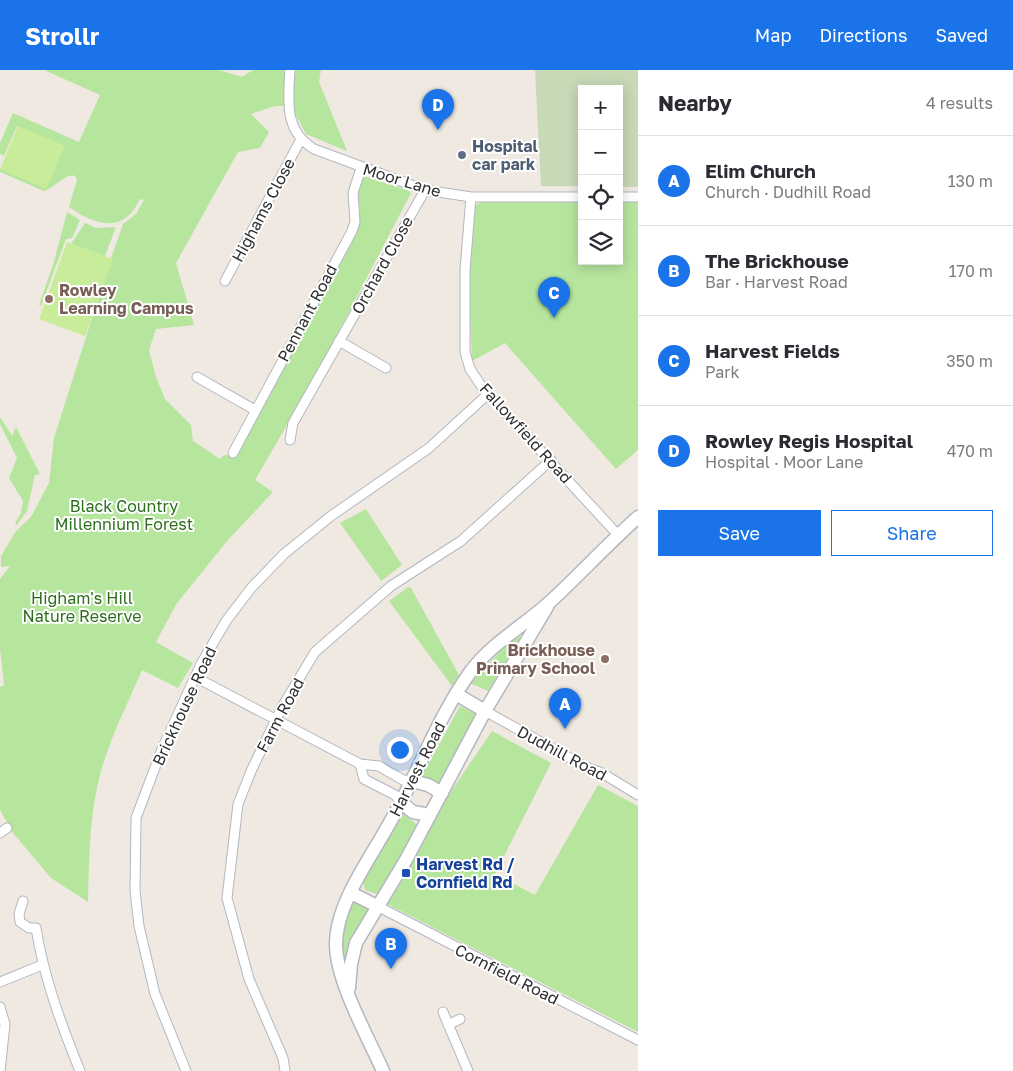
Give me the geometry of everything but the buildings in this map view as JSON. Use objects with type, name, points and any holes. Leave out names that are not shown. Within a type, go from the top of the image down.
[{"type":"street","points":[[290,70],[287,107],[295,131],[301,140]]},
{"type":"street","name":"Moor Lane","points":[[301,140],[314,149],[361,168],[425,190],[471,197],[578,196]]},
{"type":"street","name":"Highams Close","points":[[225,281],[301,140]]},
{"type":"street","name":"Pennant Road","points":[[233,453],[254,410],[352,231],[355,222],[353,193],[361,168]]},
{"type":"street","name":"Orchard Close","points":[[290,440],[293,423],[425,190]]},
{"type":"street","name":"Fallowfield Road","points":[[471,197],[465,270],[465,352],[470,369],[488,394],[551,460],[618,535]]},
{"type":"street","points":[[623,197],[638,197]]},
{"type":"street","points":[[340,341],[386,368]]},
{"type":"street","points":[[197,377],[254,410]]},
{"type":"street","name":"Brickhouse Road","points":[[186,1071],[155,994],[138,926],[135,891],[136,818],[162,749],[195,677],[226,621],[252,587],[284,554],[331,516],[430,448],[488,394]]},
{"type":"street","name":"Farm Road","points":[[285,1071],[283,1058],[248,979],[227,898],[238,804],[276,720],[315,652],[391,586],[460,541],[551,460]]},
{"type":"street","name":"Harvest Road","points":[[383,1071],[349,993],[337,959],[336,944],[341,916],[351,893],[402,803],[437,727],[473,668],[506,635],[549,602],[638,517]]},
{"type":"street","name":"Harvest Road","points":[[349,993],[353,954],[377,906],[430,815],[485,711],[549,602]]},
{"type":"street","points":[[195,677],[360,764],[379,766],[403,780],[428,785],[442,793]]},
{"type":"street","points":[[456,694],[485,711]]},
{"type":"street","name":"Dudhill Road","points":[[485,711],[586,767],[602,773],[638,795]]},
{"type":"street","points":[[360,764],[364,779],[395,795],[413,812],[430,815]]},
{"type":"street","points":[[351,893],[377,906]]},
{"type":"street","points":[[23,900],[19,914],[20,922],[29,928],[36,928],[42,965],[59,1020],[80,1071]]},
{"type":"street","name":"Cornfield Road","points":[[377,906],[638,1040]]},
{"type":"street","points":[[0,982],[42,965]]},
{"type":"street","points":[[0,1007],[5,1024],[0,1071]]},
{"type":"street","points":[[443,1012],[468,1071]]},
{"type":"street","points":[[448,1025],[460,1019]]},
{"type":"green space","points":[[44,70],[219,70],[242,77],[253,70],[321,70],[319,82],[347,151],[306,134],[291,106],[275,106],[251,114],[269,132],[260,148],[238,152],[176,263],[194,325],[156,329],[149,350],[156,377],[165,399],[191,425],[193,441],[220,459],[224,455],[232,456],[276,380],[354,236],[360,219],[359,188],[364,176],[408,190],[411,193],[316,375],[255,480],[273,492],[228,540],[177,603],[156,642],[193,663],[178,688],[142,670],[105,758],[97,788],[91,831],[88,902],[51,878],[13,833],[0,810],[0,687],[4,685],[0,648],[0,579],[10,566],[1,567],[1,556],[16,531],[31,517],[49,483],[54,438],[111,258],[123,224],[136,214],[144,200],[140,199],[125,218],[117,222],[98,222],[69,207],[77,180],[75,176],[67,177],[44,191],[0,172],[0,169],[64,146],[17,126],[4,156],[0,154],[0,143],[13,113],[79,142],[100,95]]},
{"type":"green space","points":[[535,70],[638,70],[638,187],[623,187],[623,85],[578,85],[578,186],[541,186]]},
{"type":"green space","points":[[18,126],[65,146],[46,189],[0,169]]},
{"type":"green space","points":[[483,201],[578,201],[578,265],[623,265],[623,201],[638,201],[638,450],[616,469],[505,343],[472,361],[469,293],[473,207]]},
{"type":"green space","points":[[67,212],[80,220],[72,238],[66,239],[41,306],[39,305],[54,262]]},
{"type":"green space","points":[[85,223],[96,228],[116,227],[105,256],[71,244]]},
{"type":"green space","points":[[67,242],[113,259],[85,336],[39,319]]},
{"type":"green space","points":[[0,417],[12,436],[16,427],[40,474],[35,475],[27,511],[17,525],[15,523],[21,513],[23,501],[9,478],[17,458],[0,424]]},
{"type":"green space","points":[[366,509],[402,565],[381,581],[340,523]]},
{"type":"green space","points":[[408,587],[411,588],[459,675],[452,686],[389,601]]},
{"type":"green space","points":[[518,633],[520,638],[488,691],[470,683]]},
{"type":"green space","points":[[460,706],[476,714],[441,784],[421,778]]},
{"type":"green space","points":[[492,731],[551,763],[495,874],[535,895],[598,785],[638,806],[638,1032],[385,903],[422,834]]},
{"type":"green space","points":[[403,813],[418,826],[379,895],[365,890],[363,882]]},
{"type":"green space","points":[[352,897],[373,908],[346,979],[338,943]]},
{"type":"place","name":"Rowley Regis Hospital","points":[[438,130]]},
{"type":"place","name":"Hospital car park","points":[[462,155]]},
{"type":"place","name":"Rowley Learning Campus","points":[[49,299]]},
{"type":"place","name":"Harvest Fields","points":[[554,318]]},
{"type":"place","name":"Brickhouse Primary School","points":[[605,659]]},
{"type":"place","name":"Elim Church","points":[[565,729]]},
{"type":"place","name":"Harvest Rd / Cornfield Rd","points":[[406,873]]},
{"type":"place","name":"The Brickhouse","points":[[391,969]]},
{"type":"park label","name":"Black Country Millennium Forest","points":[[124,515]]},
{"type":"park label","name":"Higham's Hill Nature Reserve","points":[[82,607]]}]
